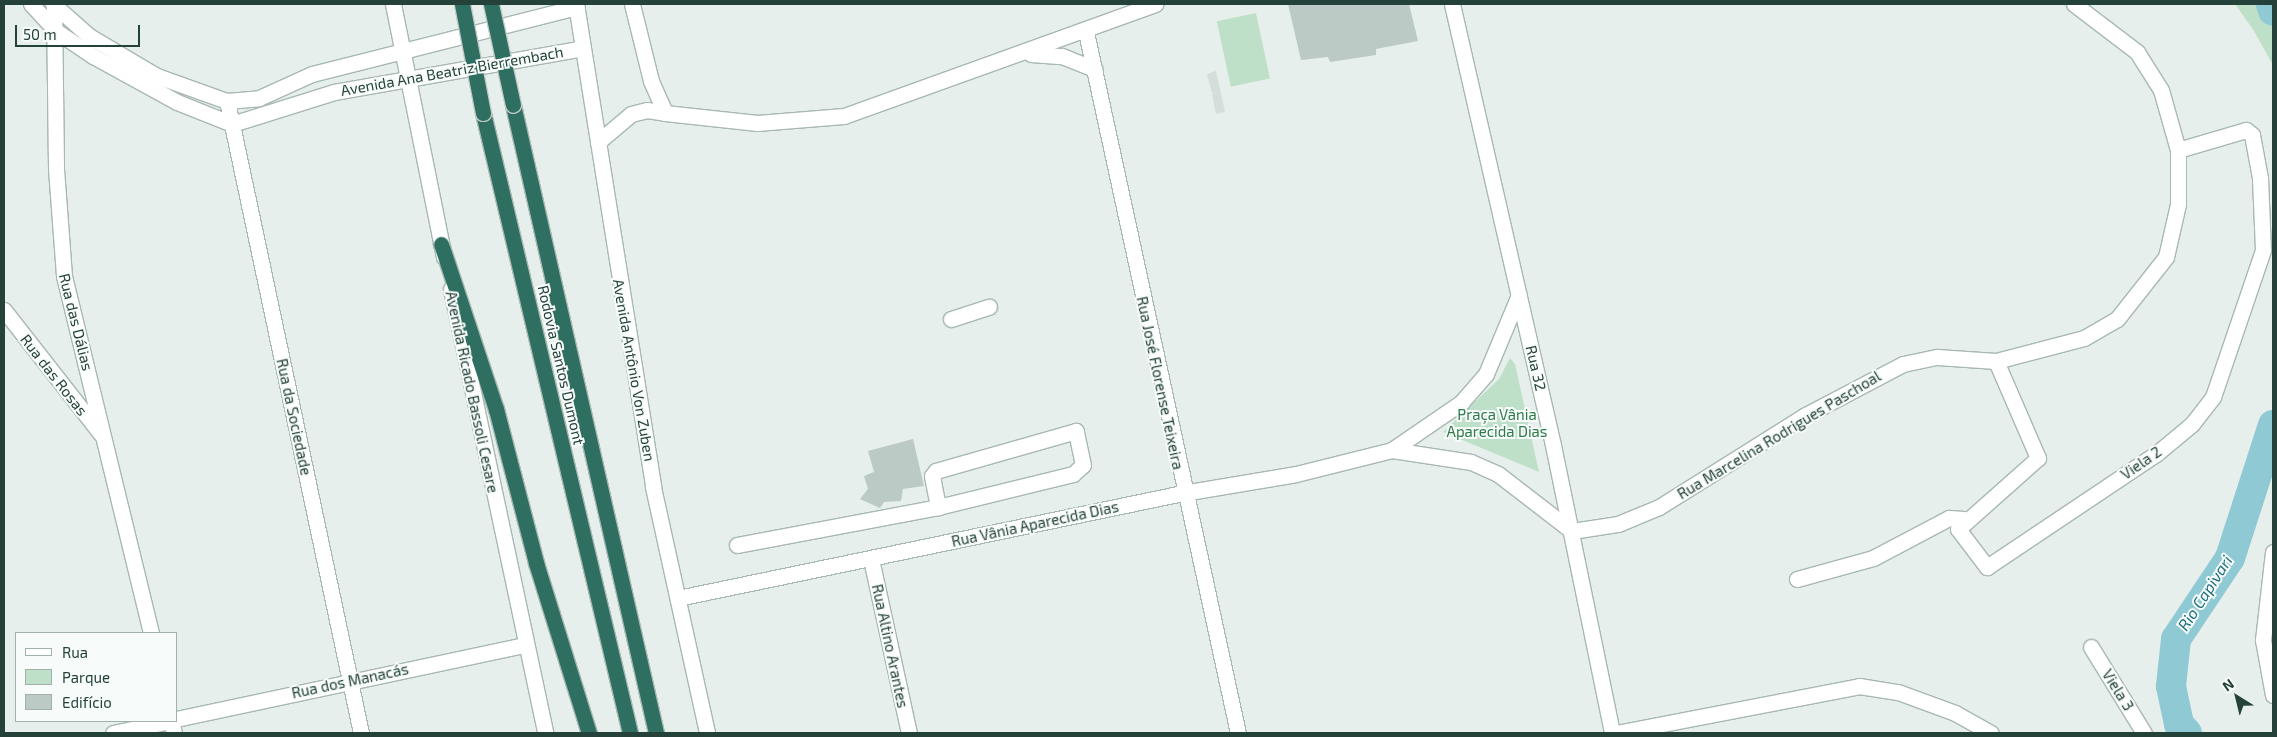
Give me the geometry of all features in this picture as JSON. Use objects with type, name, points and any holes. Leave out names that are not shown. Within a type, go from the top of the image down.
[{"type":"highway","name":"Rodovia Santos Dumont","points":[[462,4],[483,113],[630,733]]},
{"type":"highway","name":"Rodovia Santos Dumont","points":[[491,4],[656,733]]},
{"type":"highway","points":[[441,244],[496,409],[536,563],[589,733]]},
{"type":"street","points":[[31,4],[56,31],[139,83],[232,124]]},
{"type":"street","name":"Rua das Dálias","points":[[54,4],[59,235],[64,276],[151,632]]},
{"type":"street","name":"Avenida Ana Beatriz Bierrembach","points":[[54,4],[89,36],[157,76],[227,101],[259,98],[312,74],[577,5]]},
{"type":"street","name":"Avenida Ricado Bassoli Cesare","points":[[392,4],[524,645],[545,733]]},
{"type":"street","points":[[632,4],[651,81],[665,113]]},
{"type":"street","points":[[598,142],[631,114],[647,110],[757,123],[844,116],[1086,32],[1155,4]]},
{"type":"street","name":"Rua 32","points":[[1452,4],[1572,531],[1612,733]]},
{"type":"street","name":"Rua Marcelina Rodrigues Paschoal","points":[[1572,531],[1618,524],[1659,507],[1812,412],[1903,364],[1937,357],[1996,361],[2084,338],[2117,319],[2138,298],[2166,257],[2178,204],[2178,150],[2161,90],[2137,52],[2074,4]]},
{"type":"street","name":"Avenida Antônio Von Zuben","points":[[577,5],[653,487],[707,733]]},
{"type":"street","name":"Rua José Florense Teixeira","points":[[1086,32],[1183,493],[1238,733]]},
{"type":"street","name":"Avenida Ana Beatriz Bierrembach","points":[[232,124],[334,92],[583,48]]},
{"type":"street","points":[[1022,54],[1062,56],[1095,69]]},
{"type":"street","name":"Rua da Sociedade","points":[[227,101],[361,733]]},
{"type":"street","name":"Viela 2","points":[[1964,519],[1959,534],[1984,566],[1992,566],[2156,454],[2192,424],[2214,397],[2263,250],[2260,178],[2252,135],[2246,130],[2178,150]]},
{"type":"street","name":"Rua Vânia Aparecida Dias","points":[[678,598],[1183,493],[1296,474],[1392,450],[1462,402],[1486,374],[1519,295]]},
{"type":"street","points":[[951,318],[989,307]]},
{"type":"street","name":"Rua das Rosas","points":[[4,310],[105,439]]},
{"type":"street","points":[[1797,580],[1873,558],[1949,518],[1964,519],[2038,458],[1996,361]]},
{"type":"street","points":[[737,545],[938,507],[1081,470],[1076,432],[936,471],[932,476],[938,507]]},
{"type":"street","name":"Rua Vânia Aparecida Dias","points":[[1392,450],[1471,462],[1498,474],[1572,531]]},
{"type":"street","points":[[2273,552],[2263,640],[2273,695]]},
{"type":"street","name":"Rua Altino Arantes","points":[[871,559],[908,733]]},
{"type":"street","name":"Rua dos Manacás","points":[[178,719],[524,645]]},
{"type":"street","name":"Viela 3","points":[[2091,647],[2144,733]]},
{"type":"street","points":[[1616,733],[1859,686],[1898,692],[1955,713],[1991,733]]},
{"type":"street","points":[[113,733],[165,722]]},
{"type":"shaded area","points":[[1216,71],[1225,112],[1216,114],[1212,94],[1217,92],[1212,93],[1207,74]]},
{"type":"green space","points":[[2235,4],[2273,4],[2273,65],[2254,31]]},
{"type":"green space","points":[[1256,13],[1270,79],[1231,87],[1217,21]]},
{"type":"green space","name":"Praça Vânia Aparecida Dias","points":[[1510,358],[1515,364],[1539,472],[1443,432],[1499,379]]},
{"type":"building","points":[[1288,4],[1409,4],[1418,41],[1376,49],[1376,55],[1330,62],[1328,57],[1301,60]]},
{"type":"building","points":[[913,439],[924,486],[903,489],[901,501],[884,502],[880,508],[860,499],[868,489],[864,476],[874,472],[868,451]]},
{"type":"waterway","name":"Rio Capivari","points":[[2271,4],[2273,11]]},
{"type":"waterway","name":"Rio Capivari","points":[[2187,733],[2179,724],[2171,686],[2176,639],[2230,558],[2273,425]]}]
